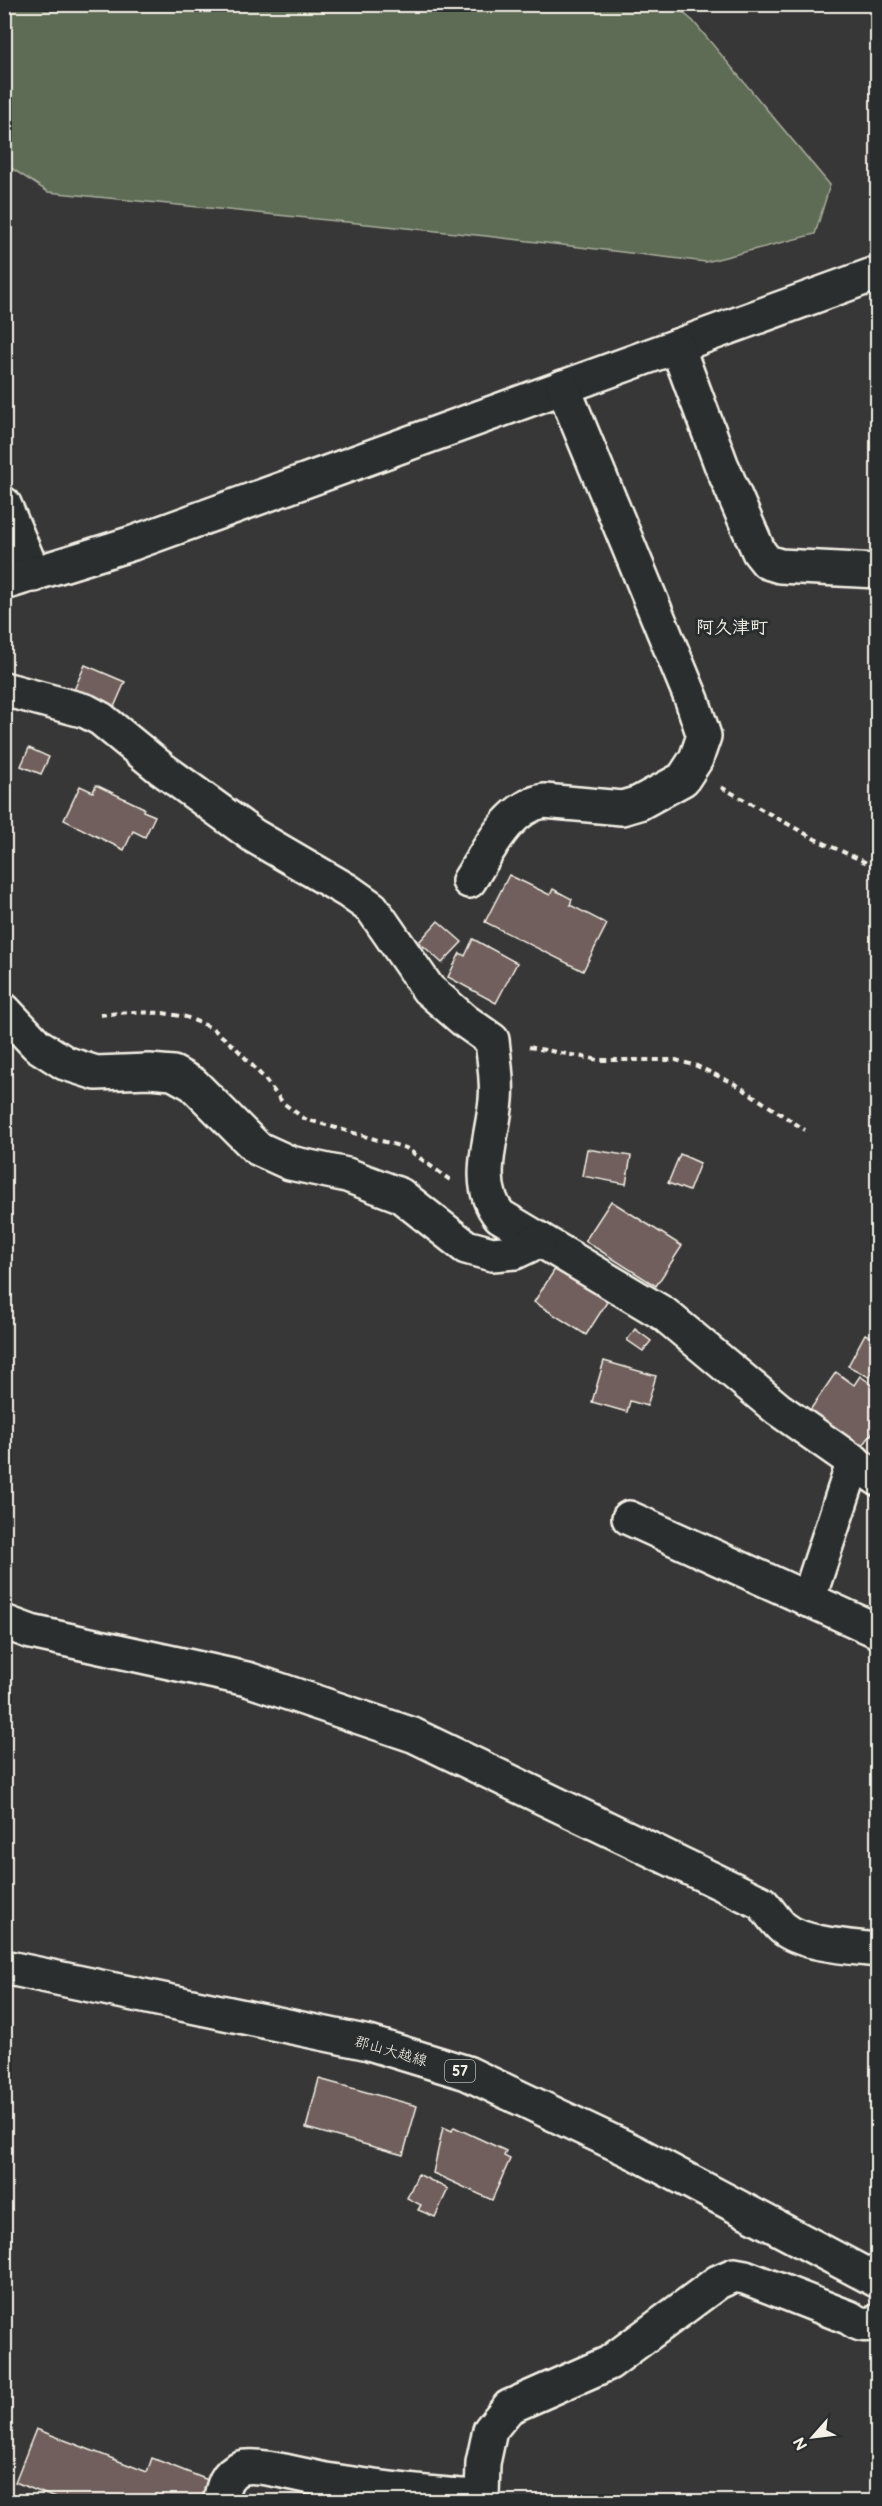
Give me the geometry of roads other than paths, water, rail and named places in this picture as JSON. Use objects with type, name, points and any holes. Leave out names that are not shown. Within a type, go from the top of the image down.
[{"type":"street","points":[[4,504],[19,579],[134,543],[878,273]]},
{"type":"street","points":[[677,346],[725,474],[759,552],[767,562],[780,566],[878,571]]},
{"type":"street","points":[[469,881],[500,833],[513,818],[536,802],[622,808],[639,803],[683,779],[696,759],[704,736],[692,700],[563,387]]},
{"type":"street","points":[[4,689],[77,708],[101,719],[162,769],[254,836],[348,891],[372,908],[428,989],[465,1021],[492,1040],[497,1098],[486,1191],[493,1208],[500,1216],[663,1314],[778,1409],[866,1470],[808,1600]]},
{"type":"street","points":[[4,1010],[37,1045],[65,1063],[96,1073],[148,1071],[173,1073],[193,1084],[257,1148],[290,1164],[347,1174],[400,1195],[466,1247],[492,1254],[515,1252],[540,1240]]},
{"type":"street","points":[[629,1518],[878,1631]]},
{"type":"street","points":[[4,1622],[31,1632],[247,1679],[413,1735],[762,1903],[785,1929],[798,1936],[816,1941],[878,1950]]},
{"type":"street","name":"郡山大越線","points":[[4,1966],[369,2043],[466,2073],[636,2153],[878,2281]]},
{"type":"street","points":[[220,2502],[225,2480],[234,2471],[243,2467],[270,2469],[326,2480],[437,2495],[482,2497],[483,2463],[490,2430],[509,2407],[609,2363],[718,2282],[734,2275],[745,2277],[850,2318],[856,2324],[871,2325],[878,2321]]},
{"type":"district","name":"阿久津町","points":[[732,627]]}]
